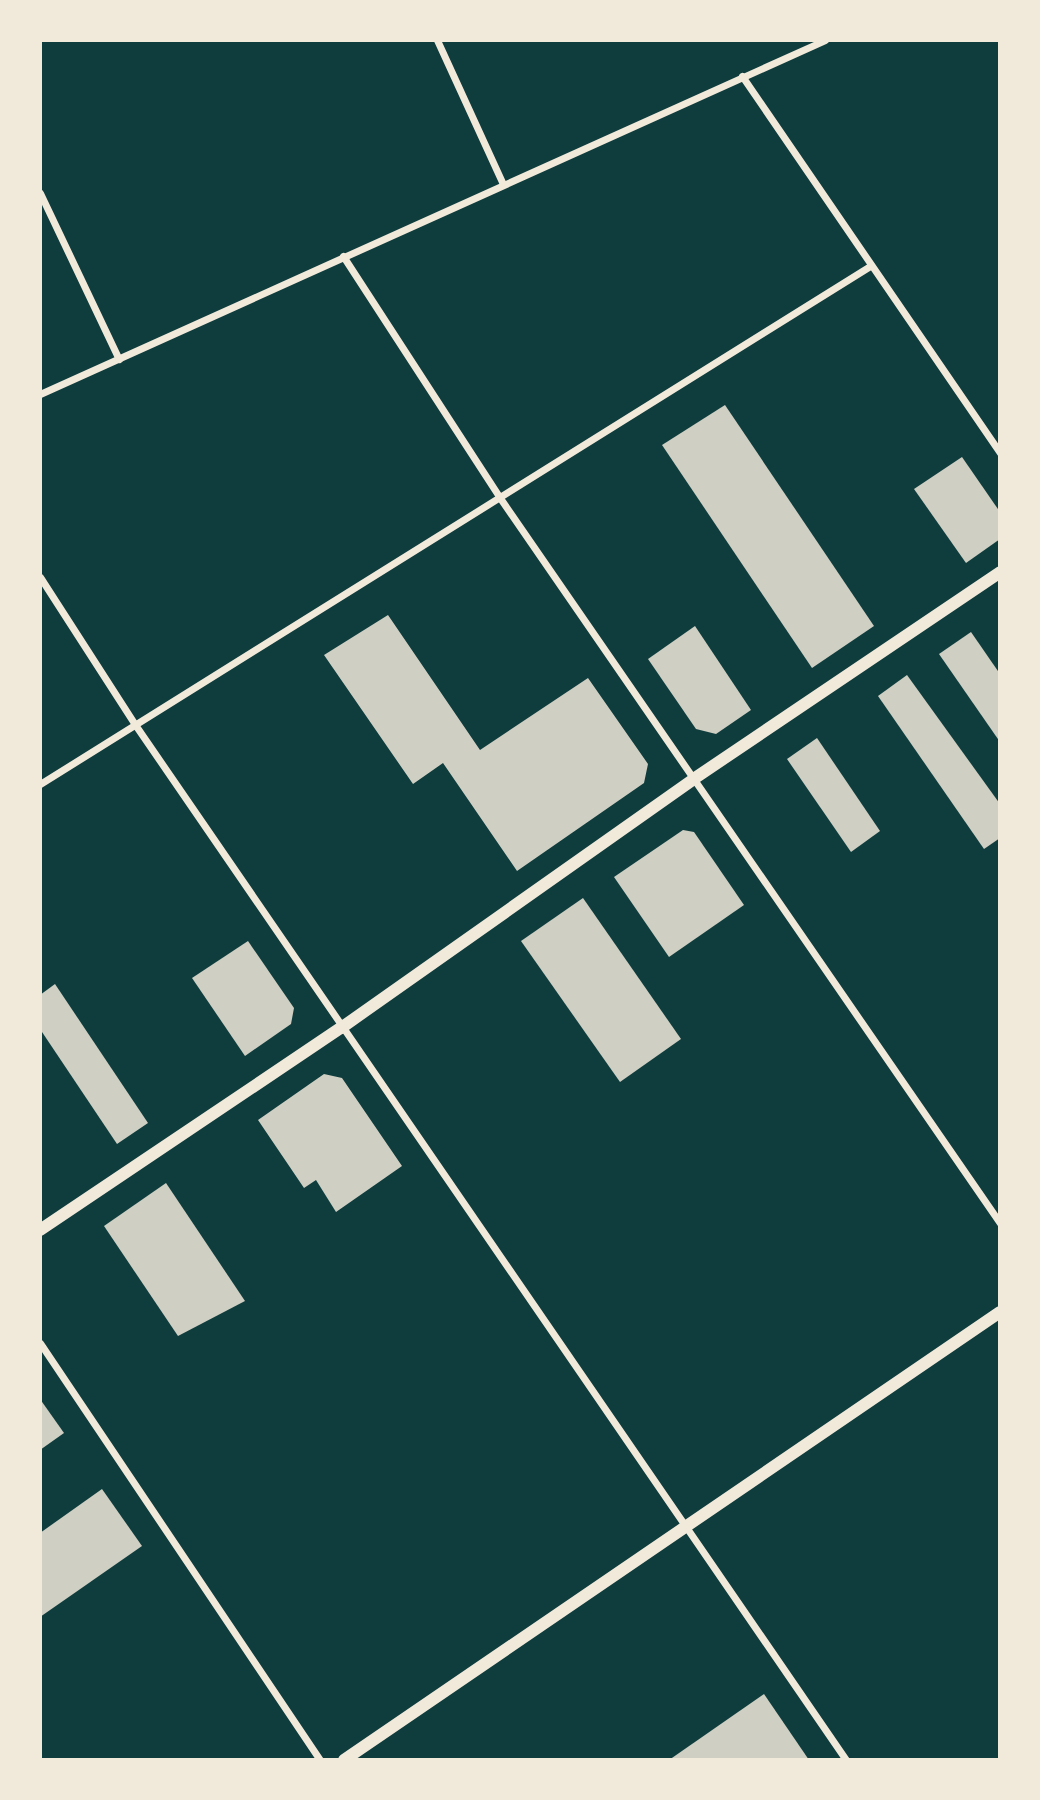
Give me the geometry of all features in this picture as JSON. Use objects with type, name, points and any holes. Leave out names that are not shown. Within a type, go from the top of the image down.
[{"type":"street","points":[[437,40],[503,184]]},
{"type":"street","points":[[40,394],[825,40]]},
{"type":"street","points":[[742,76],[1000,453]]},
{"type":"street","points":[[40,192],[119,359]]},
{"type":"street","points":[[343,256],[500,498],[1000,1223]]},
{"type":"street","points":[[40,784],[870,266]]},
{"type":"street","points":[[40,1230],[341,1028],[695,778],[1000,572]]},
{"type":"street","points":[[40,577],[136,726],[341,1028],[846,1760]]},
{"type":"street","points":[[344,1760],[1000,1312]]},
{"type":"street","points":[[40,1343],[320,1760]]},
{"type":"building","points":[[725,405],[874,626],[812,668],[662,445]]},
{"type":"building","points":[[962,457],[1000,512],[1000,539],[966,563],[914,489]]},
{"type":"building","points":[[388,615],[480,750],[588,678],[648,764],[644,783],[517,871],[443,763],[413,784],[324,655]]},
{"type":"building","points":[[695,626],[751,710],[716,734],[696,729],[648,659]]},
{"type":"building","points":[[971,632],[1000,674],[1000,742],[939,654]]},
{"type":"building","points":[[907,675],[1000,804],[1000,838],[984,849],[878,696]]},
{"type":"building","points":[[817,738],[880,831],[851,852],[787,759]]},
{"type":"building","points":[[683,830],[694,832],[744,905],[669,957],[614,877]]},
{"type":"building","points":[[583,898],[681,1039],[620,1082],[521,941]]},
{"type":"building","points":[[248,941],[294,1008],[291,1024],[245,1056],[192,978]]},
{"type":"building","points":[[55,984],[148,1123],[117,1144],[40,1029],[40,995]]},
{"type":"building","points":[[324,1074],[342,1078],[402,1166],[336,1212],[316,1180],[304,1188],[258,1120]]},
{"type":"building","points":[[166,1183],[245,1301],[178,1336],[104,1226]]},
{"type":"building","points":[[40,1399],[64,1433],[40,1450]]},
{"type":"building","points":[[102,1489],[142,1546],[40,1617],[40,1533]]},
{"type":"building","points":[[764,1694],[809,1760],[669,1760]]}]
